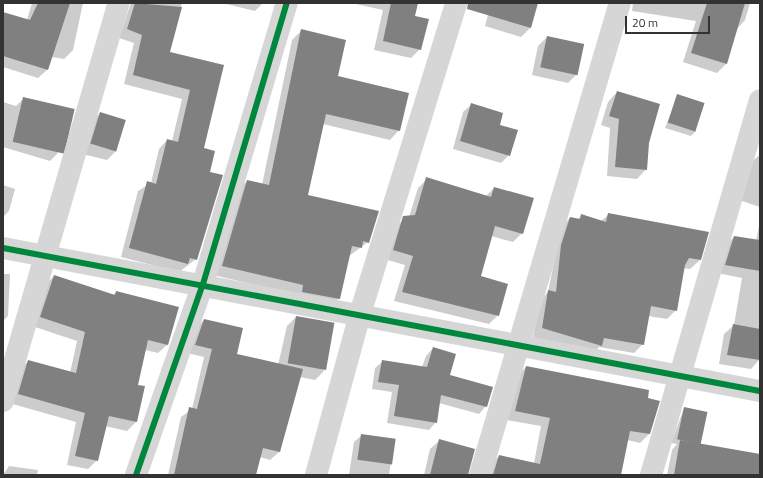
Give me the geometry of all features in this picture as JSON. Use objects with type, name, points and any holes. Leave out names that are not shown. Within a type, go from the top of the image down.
[{"type":"street","points":[[3,401],[47,256],[119,3]]},
{"type":"street","points":[[136,475],[203,284],[287,3]]},
{"type":"street","points":[[316,475],[360,314],[456,3]]},
{"type":"street","points":[[480,475],[516,347],[620,3]]},
{"type":"street","points":[[651,475],[678,376],[760,101]]},
{"type":"street","points":[[3,248],[360,314],[516,347],[760,391]]},
{"type":"building","points":[[38,3],[70,3],[48,70],[3,56],[3,12],[30,20]]},
{"type":"building","points":[[135,3],[182,7],[170,52],[224,65],[204,148],[215,151],[210,172],[223,175],[197,260],[190,258],[188,264],[129,248],[147,181],[156,184],[167,139],[178,142],[190,90],[133,75],[142,35],[127,29]]},
{"type":"building","points":[[391,3],[418,3],[415,16],[429,19],[421,50],[383,41]]},
{"type":"building","points":[[468,3],[538,3],[531,28],[467,9]]},
{"type":"building","points":[[707,3],[745,3],[727,64],[691,53]]},
{"type":"building","points":[[301,29],[346,40],[338,76],[409,93],[400,131],[326,114],[308,195],[379,211],[369,243],[363,241],[362,248],[352,246],[340,299],[302,292],[303,285],[222,266],[247,180],[269,185]]},
{"type":"building","points":[[547,36],[584,44],[578,75],[540,67]]},
{"type":"building","points":[[617,91],[660,104],[649,143],[647,170],[615,167],[619,119],[609,116]]},
{"type":"building","points":[[677,94],[705,103],[695,131],[668,123]]},
{"type":"building","points":[[23,97],[75,109],[64,154],[13,142]]},
{"type":"building","points":[[471,103],[503,113],[500,125],[518,130],[510,156],[460,141]]},
{"type":"building","points":[[100,112],[126,120],[116,151],[90,144]]},
{"type":"building","points":[[426,177],[491,197],[494,187],[534,198],[523,234],[495,226],[481,276],[508,284],[499,316],[402,292],[413,256],[393,250],[403,216],[415,215]]},
{"type":"building","points":[[608,213],[709,232],[701,260],[689,258],[685,265],[677,311],[651,306],[644,345],[604,338],[602,346],[542,328],[548,290],[556,292],[561,245],[570,217],[580,219],[581,214],[606,222]]},
{"type":"building","points":[[734,236],[760,240],[760,271],[725,265]]},
{"type":"building","points":[[54,275],[115,295],[116,291],[179,307],[168,345],[148,340],[138,385],[145,386],[137,422],[109,416],[98,461],[75,456],[85,413],[18,394],[28,360],[76,373],[85,332],[40,317]]},
{"type":"building","points":[[296,316],[334,323],[326,370],[288,363]]},
{"type":"building","points":[[204,319],[243,328],[237,354],[303,369],[280,452],[263,448],[256,475],[174,475],[189,407],[197,409],[212,349],[195,345]]},
{"type":"building","points":[[733,324],[760,329],[760,360],[727,355]]},
{"type":"building","points":[[433,347],[456,354],[450,375],[493,387],[487,407],[441,395],[437,423],[394,416],[399,385],[378,382],[382,360],[427,367]]},
{"type":"building","points":[[526,366],[649,390],[648,398],[660,401],[650,434],[630,431],[621,475],[493,475],[499,455],[540,464],[550,418],[515,411]]},
{"type":"building","points":[[684,407],[707,412],[701,444],[677,439]]},
{"type":"building","points":[[361,434],[396,439],[392,465],[357,460]]},
{"type":"building","points":[[439,439],[475,449],[468,475],[430,475]]},
{"type":"building","points":[[680,440],[760,454],[760,475],[674,475]]},
{"type":"cycle path","points":[[136,475],[203,284],[287,3]]},
{"type":"cycle path","points":[[3,248],[760,391]]}]
